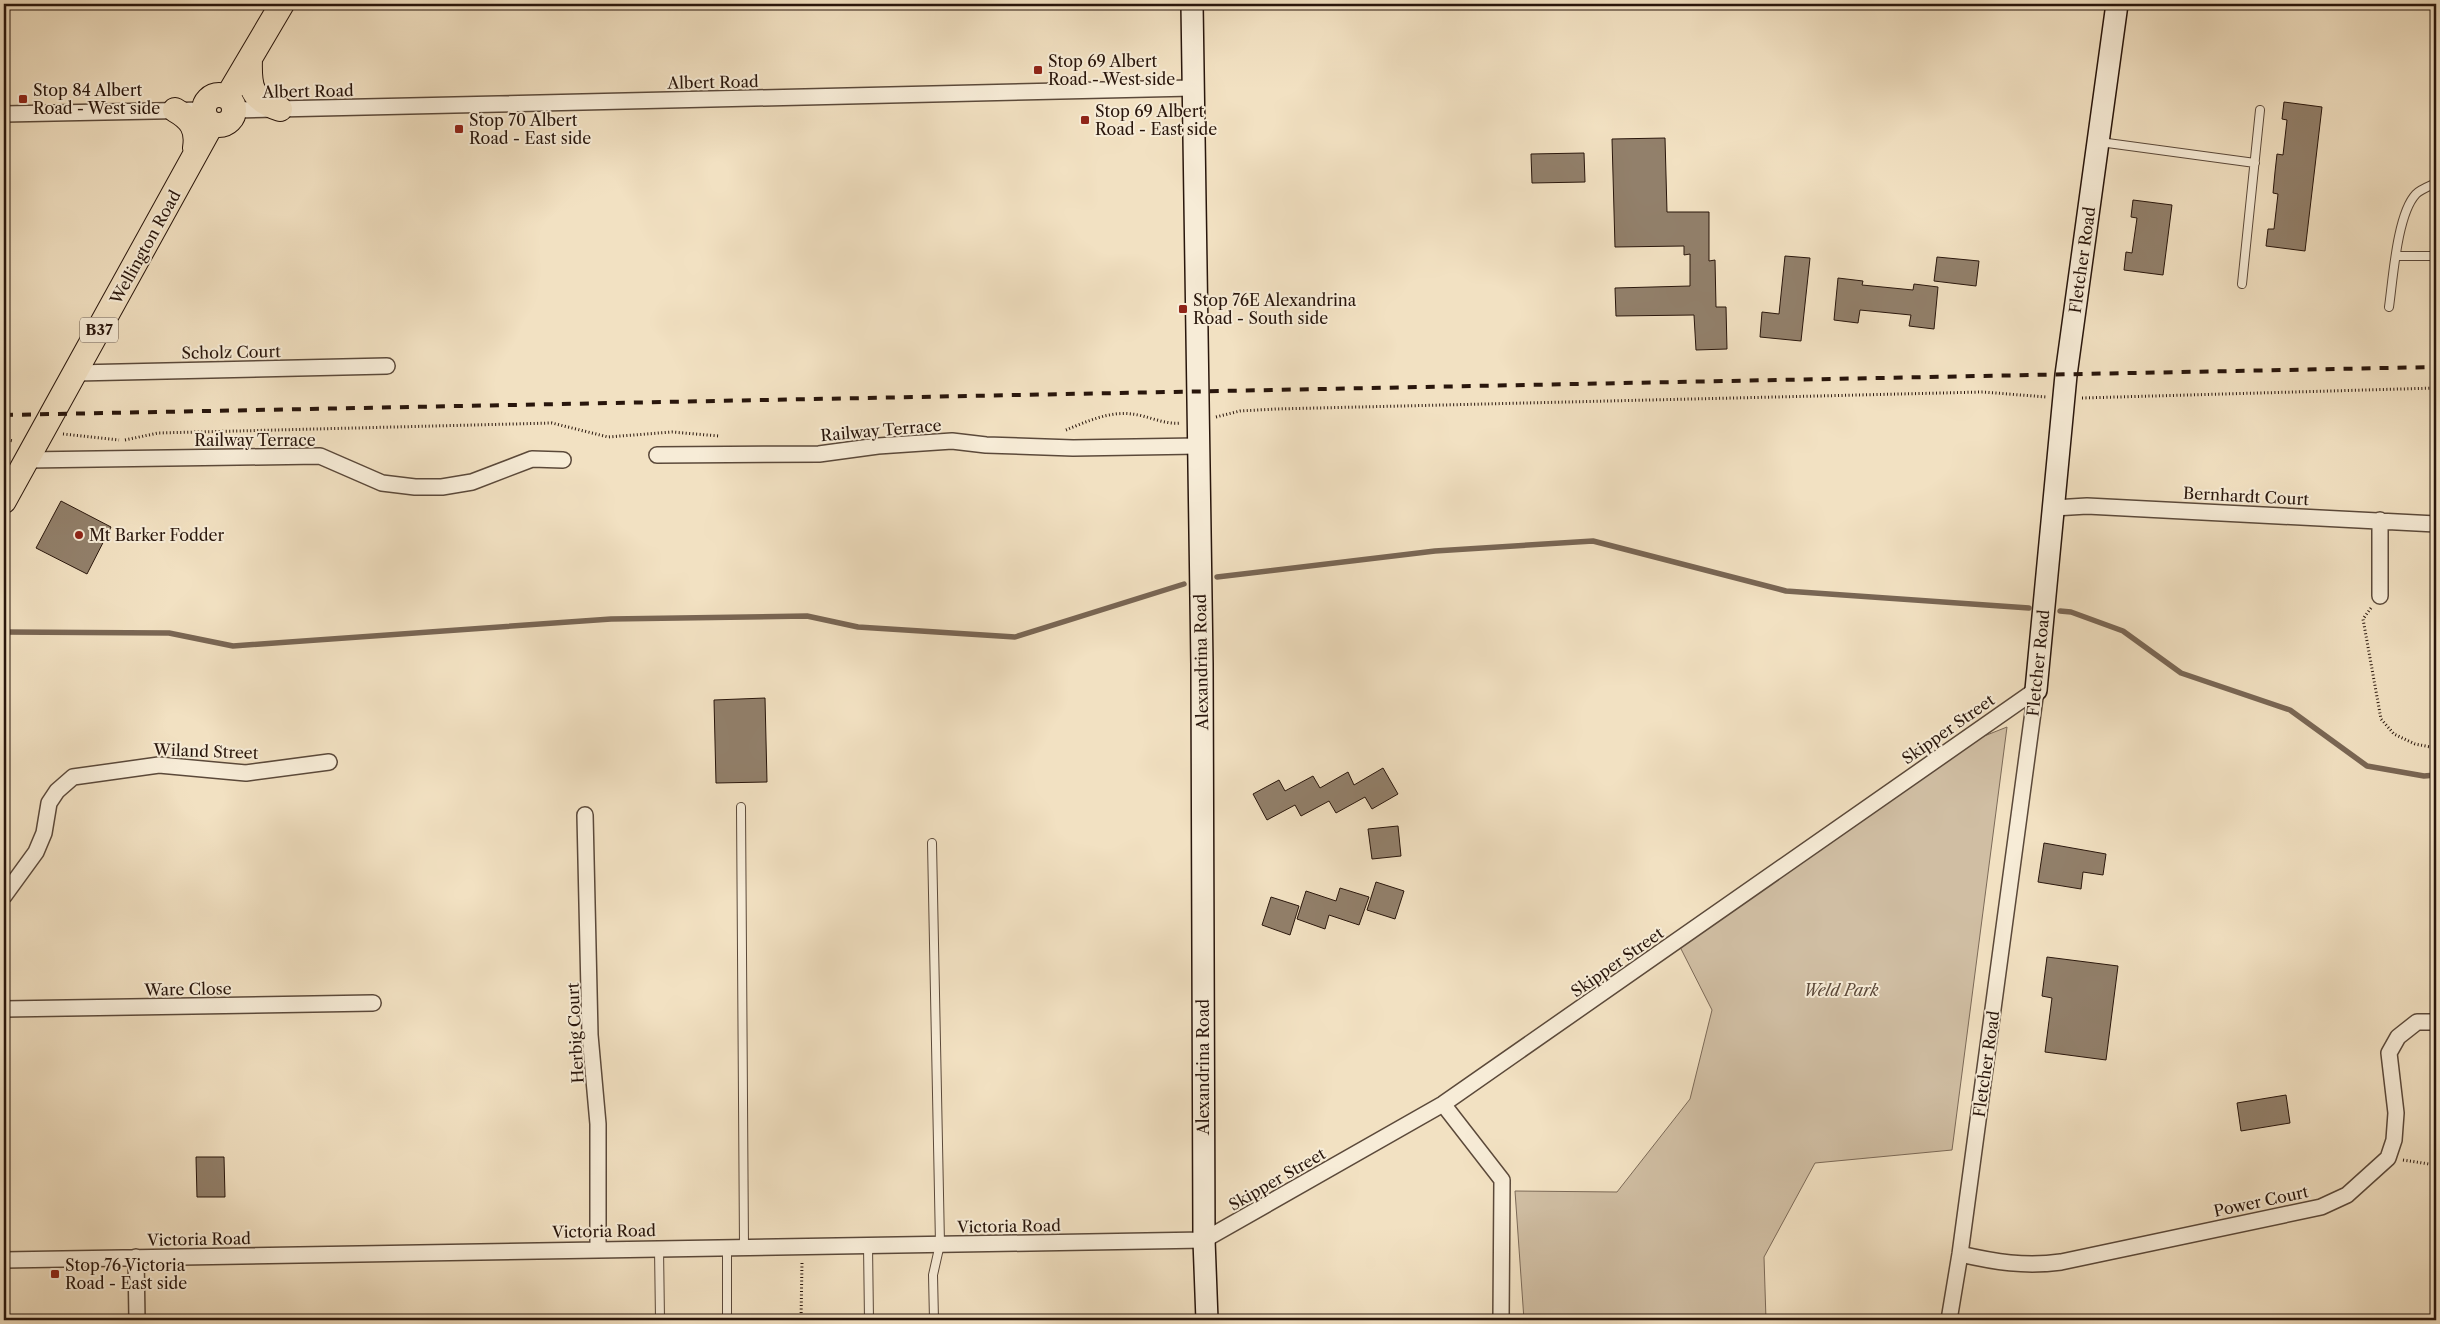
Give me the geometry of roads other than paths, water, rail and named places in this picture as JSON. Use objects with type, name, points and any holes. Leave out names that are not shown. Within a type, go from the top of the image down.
[{"type":"main road","points":[[231,104],[250,59],[282,4]]},
{"type":"main road","name":"Alexandrina Road","points":[[1192,4],[1198,421],[1204,1240],[1207,1320]]},
{"type":"main road","name":"Fletcher Road","points":[[2036,690],[2064,399],[2117,4]]},
{"type":"main road","points":[[250,59],[249,79],[252,91],[263,103],[280,109]]},
{"type":"main road","name":"B37","points":[[208,117],[206,103],[212,97],[220,95],[231,104]]},
{"type":"main road","points":[[175,110],[189,118],[194,129],[196,140],[193,159]]},
{"type":"main road","name":"Wellington Road","points":[[7,487],[27,460],[40,438],[193,159],[208,117]]},
{"type":"street","name":"Albert Road","points":[[231,104],[280,109],[1192,88]]},
{"type":"street","points":[[4,114],[175,110],[208,117]]},
{"type":"street","name":"Scholz Court","points":[[76,373],[387,366]]},
{"type":"street","name":"Railway Terrace","points":[[657,455],[819,454],[878,446],[952,441],[986,445],[1073,448],[1198,446]]},
{"type":"street","name":"Railway Terrace","points":[[27,460],[320,456],[382,483],[424,487],[442,487],[472,482],[532,459],[563,460]]},
{"type":"street","name":"Bernhardt Court","points":[[2054,508],[2087,506],[2436,524]]},
{"type":"street","points":[[2380,520],[2380,596]]},
{"type":"street","name":"Skipper Street","points":[[1204,1240],[1443,1104],[2036,690]]},
{"type":"street","name":"Fletcher Road","points":[[1949,1320],[1960,1254],[2036,690]]},
{"type":"street","name":"Wiland Street","points":[[4,896],[36,852],[44,833],[49,803],[57,791],[74,777],[159,765],[246,773],[329,762]]},
{"type":"street","name":"Herbig Court","points":[[585,815],[590,1035],[598,1124],[598,1248]]},
{"type":"street","name":"Ware Close","points":[[4,1009],[373,1003]]},
{"type":"street","name":"Power Court","points":[[1960,1254],[2004,1264],[2038,1265],[2321,1207],[2347,1195],[2388,1158],[2394,1140],[2396,1113],[2389,1053],[2398,1037],[2417,1022],[2436,1022]]},
{"type":"street","points":[[1443,1104],[1502,1180],[1501,1320]]},
{"type":"street","name":"Victoria Road","points":[[4,1260],[598,1248],[1204,1240]]},
{"type":"street","points":[[136,1257],[136,1320]]},
{"type":"lane","points":[[2242,284],[2260,110]]},
{"type":"lane","points":[[2098,141],[2255,163]]},
{"type":"lane","points":[[2389,307],[2402,220],[2408,205],[2417,193],[2436,183]]},
{"type":"lane","points":[[2397,256],[2436,256]]},
{"type":"lane","points":[[741,808],[744,1247]]},
{"type":"lane","points":[[932,843],[940,1244],[933,1275],[934,1320]]},
{"type":"lane","points":[[868,1245],[869,1320]]},
{"type":"lane","points":[[727,1247],[727,1320]]},
{"type":"lane","points":[[659,1248],[660,1320]]},
{"type":"waterway","points":[[1217,577],[1435,551],[1593,541],[1786,591],[2029,608]]},
{"type":"waterway","points":[[4,632],[169,633],[233,646],[611,619],[807,616],[858,627],[1015,637],[1184,584]]},
{"type":"waterway","points":[[2060,611],[2071,612],[2123,631],[2181,673],[2290,710],[2367,766],[2424,776],[2436,775]]},
{"type":"railway","points":[[4,415],[2436,367]]},
{"type":"place","name":"Stop 69 Albert Road - West side","points":[[1038,70]]},
{"type":"place","name":"Stop 84 Albert Road - West side","points":[[23,99]]},
{"type":"place","name":"Stop 69 Albert Road - East side","points":[[1085,120]]},
{"type":"place","name":"Stop 70 Albert Road - East side","points":[[459,129]]},
{"type":"place","name":"Stop 76E Alexandrina Road - South side","points":[[1183,309]]},
{"type":"place","name":"Mt Barker Fodder","points":[[79,535]]},
{"type":"place","name":"Stop 76 Victoria Road - East side","points":[[55,1274]]},
{"type":"park label","name":"Weld Park","points":[[1841,990]]}]
